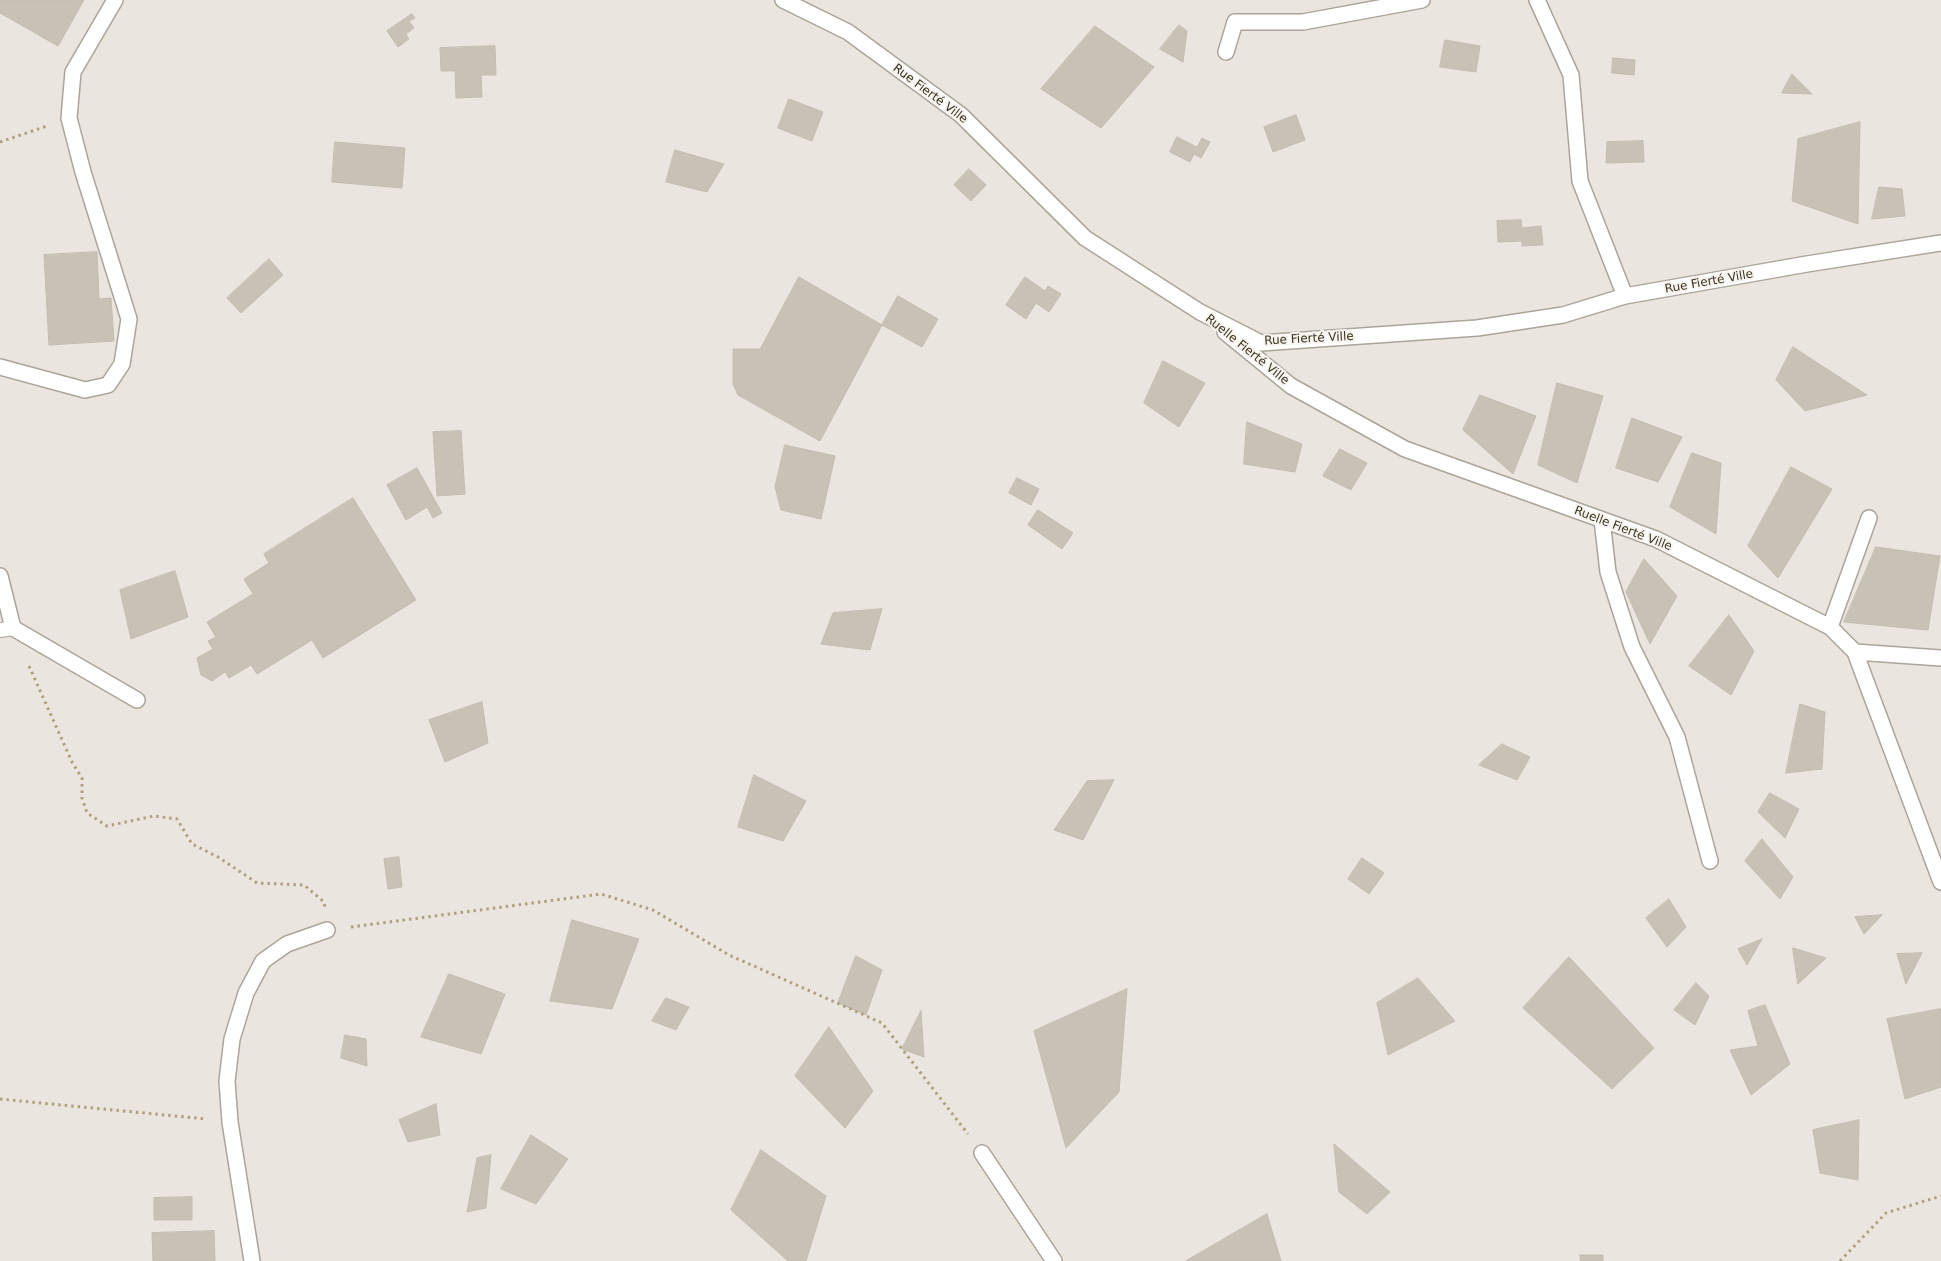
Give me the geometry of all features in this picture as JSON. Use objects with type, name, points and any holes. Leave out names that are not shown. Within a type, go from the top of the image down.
[{"type":"street","points":[[0,367],[85,390],[108,385],[122,364],[129,318],[83,172],[69,118],[74,72],[114,0]]},
{"type":"street","name":"Rue Fierté Ville","points":[[783,0],[848,32],[961,115],[1085,238],[1200,312],[1261,343],[1477,328],[1563,315],[1625,296],[1941,243]]},
{"type":"street","points":[[1226,52],[1235,22],[1303,22],[1422,0]]},
{"type":"street","points":[[1537,0],[1571,75],[1580,181],[1625,296]]},
{"type":"street","name":"Ruelle Fierté Ville","points":[[1200,312],[1291,386],[1405,449],[1656,539],[1830,627],[1856,652],[1941,882]]},
{"type":"street","points":[[1830,627],[1869,518]]},
{"type":"street","points":[[1602,520],[1608,572],[1632,647],[1677,737],[1710,861]]},
{"type":"street","points":[[0,576],[6,629],[138,700]]},
{"type":"street","points":[[1856,652],[1941,658]]},
{"type":"street","points":[[252,1261],[230,1122],[227,1081],[232,1039],[246,993],[263,962],[287,944],[327,930]]},
{"type":"street","points":[[982,1153],[1054,1261]]},
{"type":"path","points":[[0,142],[69,118]]},
{"type":"path","points":[[28,664],[72,762],[82,778],[82,798],[87,813],[107,826],[154,816],[177,820],[192,844],[218,857],[257,883],[304,885],[324,902],[327,930],[601,894],[654,910],[729,955],[882,1023],[982,1153]]},
{"type":"path","points":[[0,1099],[230,1122]]},
{"type":"path","points":[[1840,1261],[1886,1213],[1941,1196]]},
{"type":"building","points":[[0,0],[84,0],[58,46],[0,13]]},
{"type":"building","points":[[412,14],[415,18],[409,21],[414,28],[406,34],[409,39],[398,47],[387,31]]},
{"type":"building","points":[[1179,25],[1187,31],[1183,62],[1160,49]]},
{"type":"building","points":[[1095,26],[1154,67],[1101,128],[1041,89]]},
{"type":"building","points":[[1445,40],[1480,46],[1476,72],[1440,67]]},
{"type":"building","points":[[495,46],[496,75],[481,75],[482,97],[456,98],[455,71],[441,71],[440,48]]},
{"type":"building","points":[[1613,58],[1635,60],[1634,75],[1612,73]]},
{"type":"building","points":[[1792,74],[1812,94],[1782,93]]},
{"type":"building","points":[[789,99],[823,112],[812,141],[778,128]]},
{"type":"building","points":[[1296,115],[1305,140],[1273,152],[1264,127]]},
{"type":"building","points":[[1860,122],[1858,224],[1792,201],[1798,139]]},
{"type":"building","points":[[1177,137],[1197,147],[1202,138],[1210,142],[1201,158],[1194,154],[1190,162],[1170,152]]},
{"type":"building","points":[[1643,141],[1644,162],[1606,163],[1607,142]]},
{"type":"building","points":[[335,142],[405,148],[402,188],[332,182]]},
{"type":"building","points":[[675,150],[724,164],[707,192],[666,182]]},
{"type":"building","points":[[969,169],[986,185],[971,201],[954,185]]},
{"type":"building","points":[[1879,187],[1902,189],[1905,216],[1872,219]]},
{"type":"building","points":[[1521,220],[1522,228],[1541,226],[1543,245],[1522,246],[1522,241],[1498,242],[1497,221]]},
{"type":"building","points":[[97,252],[99,299],[111,298],[114,341],[49,345],[44,255]]},
{"type":"building","points":[[269,259],[283,275],[241,313],[227,298]]},
{"type":"building","points":[[799,277],[882,325],[820,441],[738,395],[733,384],[733,349],[760,349]]},
{"type":"building","points":[[1025,277],[1045,291],[1048,286],[1061,294],[1049,312],[1036,303],[1026,319],[1006,305]]},
{"type":"building","points":[[898,296],[938,319],[922,347],[882,325]]},
{"type":"building","points":[[1793,347],[1867,395],[1805,411],[1776,380]]},
{"type":"building","points":[[1163,361],[1205,383],[1179,427],[1144,403]]},
{"type":"building","points":[[1557,383],[1603,396],[1577,483],[1538,465]]},
{"type":"building","points":[[1480,395],[1536,416],[1513,474],[1463,430]]},
{"type":"building","points":[[1632,418],[1682,437],[1658,482],[1616,468]]},
{"type":"building","points":[[1247,422],[1302,444],[1295,472],[1244,464]]},
{"type":"building","points":[[461,431],[465,494],[437,496],[433,432]]},
{"type":"building","points":[[785,445],[835,456],[821,519],[781,510],[775,487]]},
{"type":"building","points":[[1340,449],[1367,463],[1351,490],[1323,476]]},
{"type":"building","points":[[1692,453],[1721,463],[1716,534],[1670,507]]},
{"type":"building","points":[[1791,467],[1832,489],[1778,578],[1748,546]]},
{"type":"building","points":[[417,468],[442,513],[433,518],[427,507],[406,520],[387,485]]},
{"type":"building","points":[[1017,478],[1039,489],[1031,505],[1009,493]]},
{"type":"building","points":[[353,498],[416,600],[323,658],[312,640],[257,674],[251,665],[229,678],[225,672],[212,681],[201,675],[197,658],[213,649],[208,641],[216,637],[207,622],[253,594],[244,579],[269,563],[264,554]]},
{"type":"building","points":[[1038,510],[1073,533],[1062,549],[1028,525]]},
{"type":"building","points":[[1876,547],[1940,556],[1928,630],[1844,622]]},
{"type":"building","points":[[1644,559],[1677,596],[1650,644],[1626,592]]},
{"type":"building","points":[[175,571],[188,617],[131,639],[120,590]]},
{"type":"building","points":[[882,609],[870,650],[821,644],[833,613]]},
{"type":"building","points":[[1729,615],[1754,651],[1731,695],[1689,666]]},
{"type":"building","points":[[482,702],[488,743],[445,762],[429,720]]},
{"type":"building","points":[[1800,704],[1825,712],[1822,769],[1786,773]]},
{"type":"building","points":[[1502,744],[1530,757],[1517,780],[1479,765]]},
{"type":"building","points":[[754,775],[806,801],[783,841],[738,827]]},
{"type":"building","points":[[1114,780],[1083,840],[1054,830],[1087,781]]},
{"type":"building","points":[[1770,793],[1799,809],[1785,838],[1758,812]]},
{"type":"building","points":[[1762,839],[1793,877],[1780,899],[1745,861]]},
{"type":"building","points":[[399,857],[402,887],[388,889],[384,859]]},
{"type":"building","points":[[1362,858],[1384,873],[1369,894],[1348,879]]},
{"type":"building","points":[[1669,899],[1686,927],[1667,947],[1646,918]]},
{"type":"building","points":[[1882,915],[1864,934],[1855,917]]},
{"type":"building","points":[[572,920],[639,939],[612,1009],[550,1001]]},
{"type":"building","points":[[1762,939],[1747,965],[1738,949]]},
{"type":"building","points":[[1793,948],[1826,958],[1798,984]]},
{"type":"building","points":[[1922,953],[1906,984],[1897,954]]},
{"type":"building","points":[[856,956],[882,970],[866,1015],[838,1003]]},
{"type":"building","points":[[1569,957],[1654,1048],[1612,1089],[1523,1008]]},
{"type":"building","points":[[449,974],[505,994],[481,1054],[421,1037]]},
{"type":"building","points":[[1418,978],[1455,1021],[1388,1055],[1377,1003]]},
{"type":"building","points":[[1696,983],[1709,996],[1695,1025],[1674,1010]]},
{"type":"building","points":[[1127,989],[1119,1092],[1066,1148],[1034,1031]]},
{"type":"building","points":[[666,998],[689,1007],[676,1030],[652,1021]]},
{"type":"building","points":[[1765,1005],[1790,1064],[1751,1095],[1730,1050],[1758,1046],[1748,1011]]},
{"type":"building","points":[[1941,1009],[1941,1087],[1905,1099],[1887,1019]]},
{"type":"building","points":[[921,1011],[924,1057],[902,1049]]},
{"type":"building","points":[[829,1027],[873,1091],[845,1128],[795,1076]]},
{"type":"building","points":[[345,1035],[366,1039],[367,1066],[341,1058]]},
{"type":"building","points":[[436,1104],[440,1135],[408,1142],[399,1120]]},
{"type":"building","points":[[1859,1120],[1858,1180],[1820,1173],[1813,1130]]},
{"type":"building","points":[[531,1135],[568,1159],[536,1204],[501,1189]]},
{"type":"building","points":[[1334,1144],[1390,1192],[1367,1214],[1339,1192]]},
{"type":"building","points":[[761,1150],[826,1196],[806,1261],[788,1261],[731,1210]]},
{"type":"building","points":[[491,1155],[486,1208],[467,1212],[477,1158]]},
{"type":"building","points":[[192,1197],[192,1220],[154,1220],[154,1198]]},
{"type":"building","points":[[1267,1214],[1281,1261],[1186,1261]]},
{"type":"building","points":[[214,1231],[215,1261],[153,1261],[152,1233]]},
{"type":"building","points":[[1580,1255],[1603,1255],[1603,1261],[1581,1261]]}]
